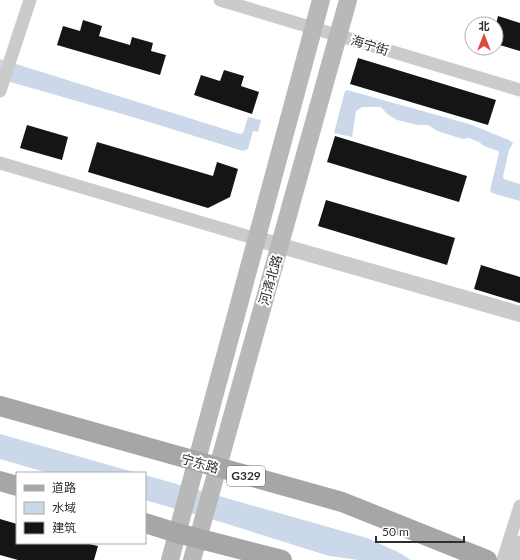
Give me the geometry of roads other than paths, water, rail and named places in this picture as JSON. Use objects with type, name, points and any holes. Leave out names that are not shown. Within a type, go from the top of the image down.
[{"type":"main road","name":"河清北路","points":[[170,560],[321,0]]},
{"type":"main road","name":"河清北路","points":[[192,560],[348,0]]},
{"type":"main road","name":"宁东路","points":[[0,406],[342,502],[487,560]]},
{"type":"main road","points":[[0,481],[16,486]]},
{"type":"main road","points":[[146,523],[177,533],[282,560]]},
{"type":"street","points":[[0,91],[30,0]]},
{"type":"street","name":"海宁街","points":[[220,0],[520,90]]},
{"type":"street","points":[[0,163],[257,239],[520,314]]},
{"type":"street","points":[[503,560],[520,506]]},
{"type":"street","points":[[514,560],[520,542]]},
{"type":"water","points":[[0,59],[240,134],[243,133],[248,117],[261,120],[258,132],[253,131],[248,149],[243,151],[136,118],[0,79]]},
{"type":"water","points":[[347,90],[469,124],[509,140],[513,143],[509,150],[503,176],[504,179],[520,184],[520,201],[492,193],[490,190],[499,153],[498,151],[469,138],[463,139],[437,131],[428,125],[418,125],[397,120],[387,114],[381,107],[362,107],[356,111],[352,137],[334,133],[345,91]]},
{"type":"water","points":[[0,434],[133,472],[45,472],[0,459]]},
{"type":"water","points":[[146,475],[367,538],[398,552],[411,560],[359,560],[329,556],[146,500]]}]
